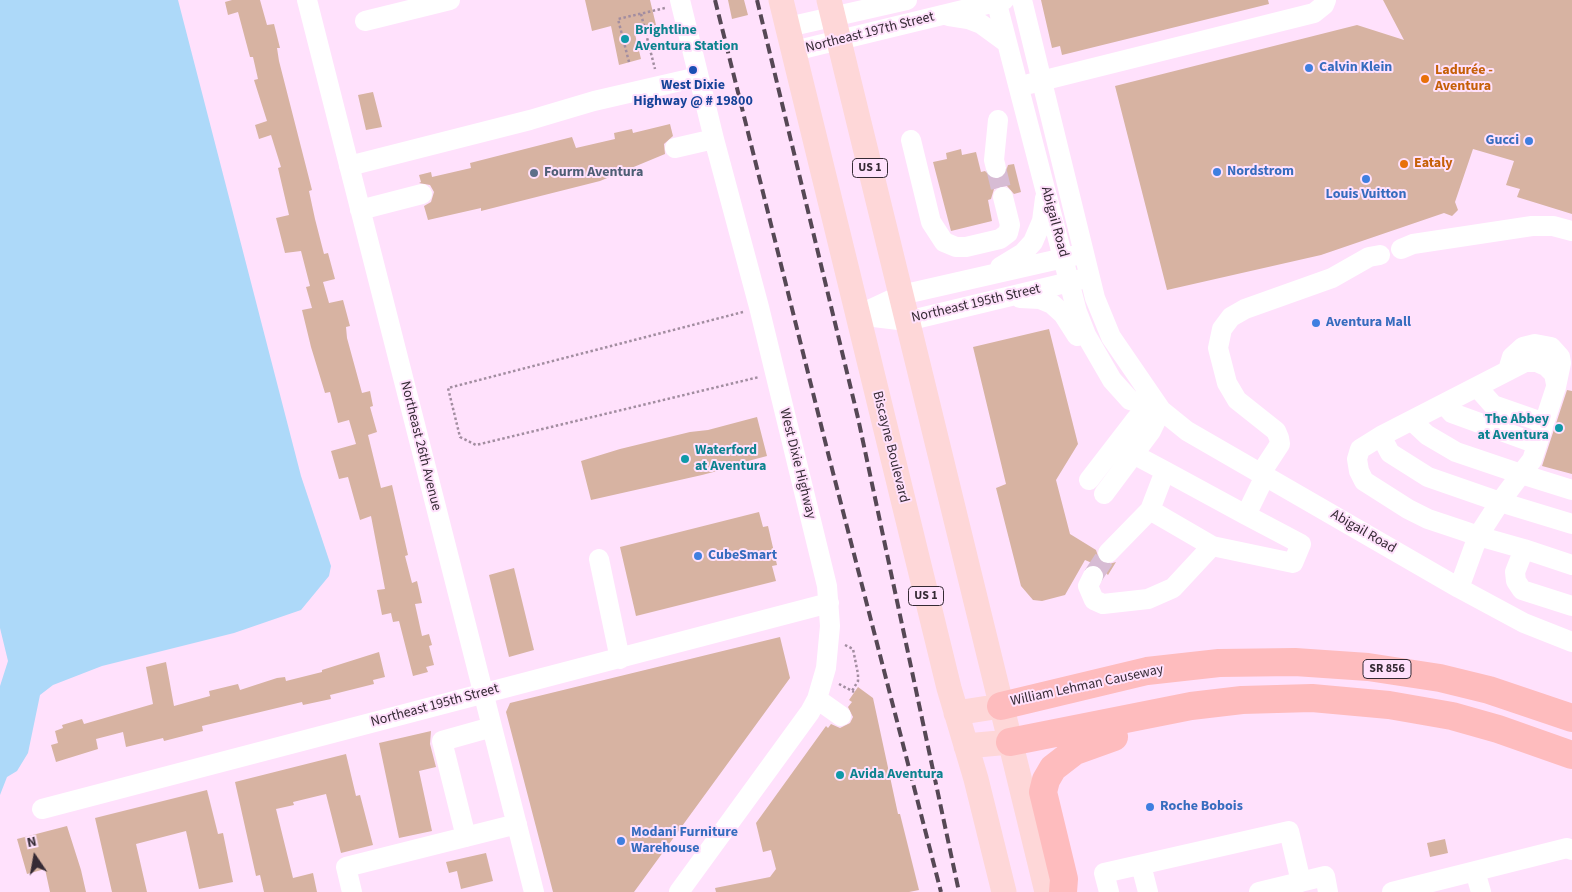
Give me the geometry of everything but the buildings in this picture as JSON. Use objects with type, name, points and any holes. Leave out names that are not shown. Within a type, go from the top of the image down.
[{"type":"highway","name":"William Lehman Causeway","points":[[1001,706],[1148,671],[1219,663],[1295,662],[1343,664],[1425,675],[1489,690],[1572,718]]},
{"type":"highway","points":[[1010,742],[1160,711],[1242,700],[1312,698],[1363,702],[1412,709],[1498,729],[1572,755]]},
{"type":"highway","points":[[1063,892],[1064,879],[1043,792],[1046,780],[1053,768],[1084,746],[1130,733],[1186,722],[1242,700]]},
{"type":"main road","name":"Biscayne Boulevard","points":[[781,0],[956,713],[984,811],[1004,892]]},
{"type":"main road","name":"US 1","points":[[834,19],[1047,892]]},
{"type":"main road","name":"William Lehman Causeway","points":[[956,713],[1001,706]]},
{"type":"main road","points":[[966,746],[1010,742]]},
{"type":"main road","points":[[984,811],[1012,854],[1021,892]]},
{"type":"street","name":"Northeast 26th Avenue","points":[[307,0],[534,892]]},
{"type":"street","points":[[365,21],[450,0]]},
{"type":"street","name":"West Dixie Highway","points":[[679,892],[805,721],[817,699],[828,652],[829,603],[827,586],[759,307],[698,77],[680,0]]},
{"type":"street","name":"Northeast 197th Street","points":[[794,51],[834,19],[878,2],[907,0]]},
{"type":"street","name":"Abigail Road","points":[[1022,0],[1095,298],[1111,336],[1161,410],[1187,431],[1459,588],[1524,623],[1572,642]]},
{"type":"street","points":[[1018,86],[1314,13],[1324,5],[1326,0]]},
{"type":"street","name":"Northeast 197th Street","points":[[788,27],[834,19],[940,16],[999,1]]},
{"type":"street","name":"Abigail Road","points":[[999,1],[1007,43],[1077,312],[1095,352],[1112,380],[1130,400],[1161,410]]},
{"type":"street","points":[[940,16],[968,18],[981,24],[1007,43]]},
{"type":"street","points":[[349,166],[530,120],[594,101],[698,77]]},
{"type":"street","points":[[1025,114],[1048,108]]},
{"type":"street","points":[[996,168],[994,160],[998,120]]},
{"type":"street","points":[[675,148],[714,139]]},
{"type":"street","points":[[911,140],[930,222],[944,242],[966,247],[1000,239],[1008,233],[1010,225],[1003,197]]},
{"type":"street","points":[[982,276],[1008,263],[1033,242],[1042,221],[1046,191]]},
{"type":"street","points":[[360,210],[422,194]]},
{"type":"street","points":[[1401,249],[1413,244],[1532,226],[1553,226],[1572,232]]},
{"type":"street","name":"Northeast 195th Street","points":[[857,315],[901,295],[1084,254]]},
{"type":"street","points":[[1246,515],[1263,475],[1280,444],[1280,438],[1276,431],[1237,400],[1227,383],[1218,348],[1222,330],[1231,317],[1245,309],[1332,278],[1369,257],[1380,255]]},
{"type":"street","name":"Northeast 195th Street","points":[[857,315],[907,321],[1090,277]]},
{"type":"street","points":[[991,301],[1028,298],[1052,304],[1063,314],[1078,336],[1095,352]]},
{"type":"street","points":[[1459,588],[1478,536],[1500,502],[1532,460],[1556,384],[1550,369],[1537,362],[1525,362],[1365,446],[1358,454],[1358,468],[1364,481],[1418,514],[1478,536],[1572,565]]},
{"type":"street","points":[[1477,387],[1493,405],[1536,420]]},
{"type":"street","points":[[1444,404],[1452,412],[1529,441]]},
{"type":"street","points":[[1104,494],[1151,431],[1161,410]]},
{"type":"street","points":[[1089,480],[1136,419],[1161,410]]},
{"type":"street","points":[[1412,421],[1427,435],[1456,452],[1572,490]]},
{"type":"street","points":[[1381,436],[1390,453],[1428,476],[1500,502],[1572,524]]},
{"type":"street","points":[[1133,454],[1301,544],[1293,563],[1212,546],[1150,510]]},
{"type":"street","points":[[1108,553],[1150,510],[1165,471]]},
{"type":"street","points":[[1093,576],[1088,586],[1094,600],[1103,604],[1148,599],[1173,588],[1212,546]]},
{"type":"street","points":[[1524,549],[1515,572],[1516,580],[1522,590],[1572,606]]},
{"type":"street","points":[[599,559],[620,659]]},
{"type":"street","name":"Northeast 195th Street","points":[[42,809],[829,603]]},
{"type":"street","points":[[817,699],[841,716]]},
{"type":"street","points":[[466,837],[442,741],[492,727]]},
{"type":"street","points":[[352,892],[346,867],[517,824]]},
{"type":"street","points":[[1109,892],[1104,873],[1290,831],[1301,882]]},
{"type":"street","points":[[1392,892],[1569,849]]},
{"type":"street","points":[[1141,865],[1148,892]]},
{"type":"street","points":[[1476,871],[1481,892]]},
{"type":"street","points":[[1259,892],[1325,876],[1328,892]]},
{"type":"path","points":[[629,62],[618,19],[653,11]]},
{"type":"path","points":[[641,14],[655,69]]},
{"type":"path","points":[[759,307],[718,320],[448,388],[460,437],[476,445],[775,373]]},
{"type":"path","points":[[838,683],[853,692],[858,682],[852,649],[844,645]]},
{"type":"water","points":[[0,0],[178,0],[301,476],[331,566],[329,576],[301,610],[234,633],[102,666],[53,685],[40,695],[28,753],[17,771],[7,777],[0,795],[0,686],[8,661],[0,628]]},
{"type":"tunnel","points":[[996,168],[1003,197]]},
{"type":"tunnel","points":[[1093,576],[1108,553]]},
{"type":"railway","points":[[715,0],[829,457],[941,892]]},
{"type":"railway","points":[[757,0],[858,418],[959,892]]},
{"type":"place","name":"Brightline Aventura Station","points":[[625,39]]},
{"type":"place","name":"Calvin Klein","points":[[1309,68]]},
{"type":"place","name":"West Dixie Highway @ # 19800","points":[[693,70]]},
{"type":"place","name":"Ladurée - Aventura","points":[[1425,79]]},
{"type":"place","name":"Gucci","points":[[1529,141]]},
{"type":"place","name":"Eataly","points":[[1404,164]]},
{"type":"place","name":"Nordstrom","points":[[1217,172]]},
{"type":"place","name":"Fourm Aventura","points":[[534,173]]},
{"type":"place","name":"Louis Vuitton","points":[[1366,179]]},
{"type":"place","name":"Aventura Mall","points":[[1316,323]]},
{"type":"place","name":"The Abbey at Aventura","points":[[1559,428]]},
{"type":"place","name":"Waterford at Aventura","points":[[685,459]]},
{"type":"place","name":"CubeSmart","points":[[698,556]]},
{"type":"place","name":"Avida Aventura","points":[[840,775]]},
{"type":"place","name":"Roche Bobois","points":[[1150,807]]},
{"type":"place","name":"Modani Furniture Warehouse","points":[[621,841]]}]
